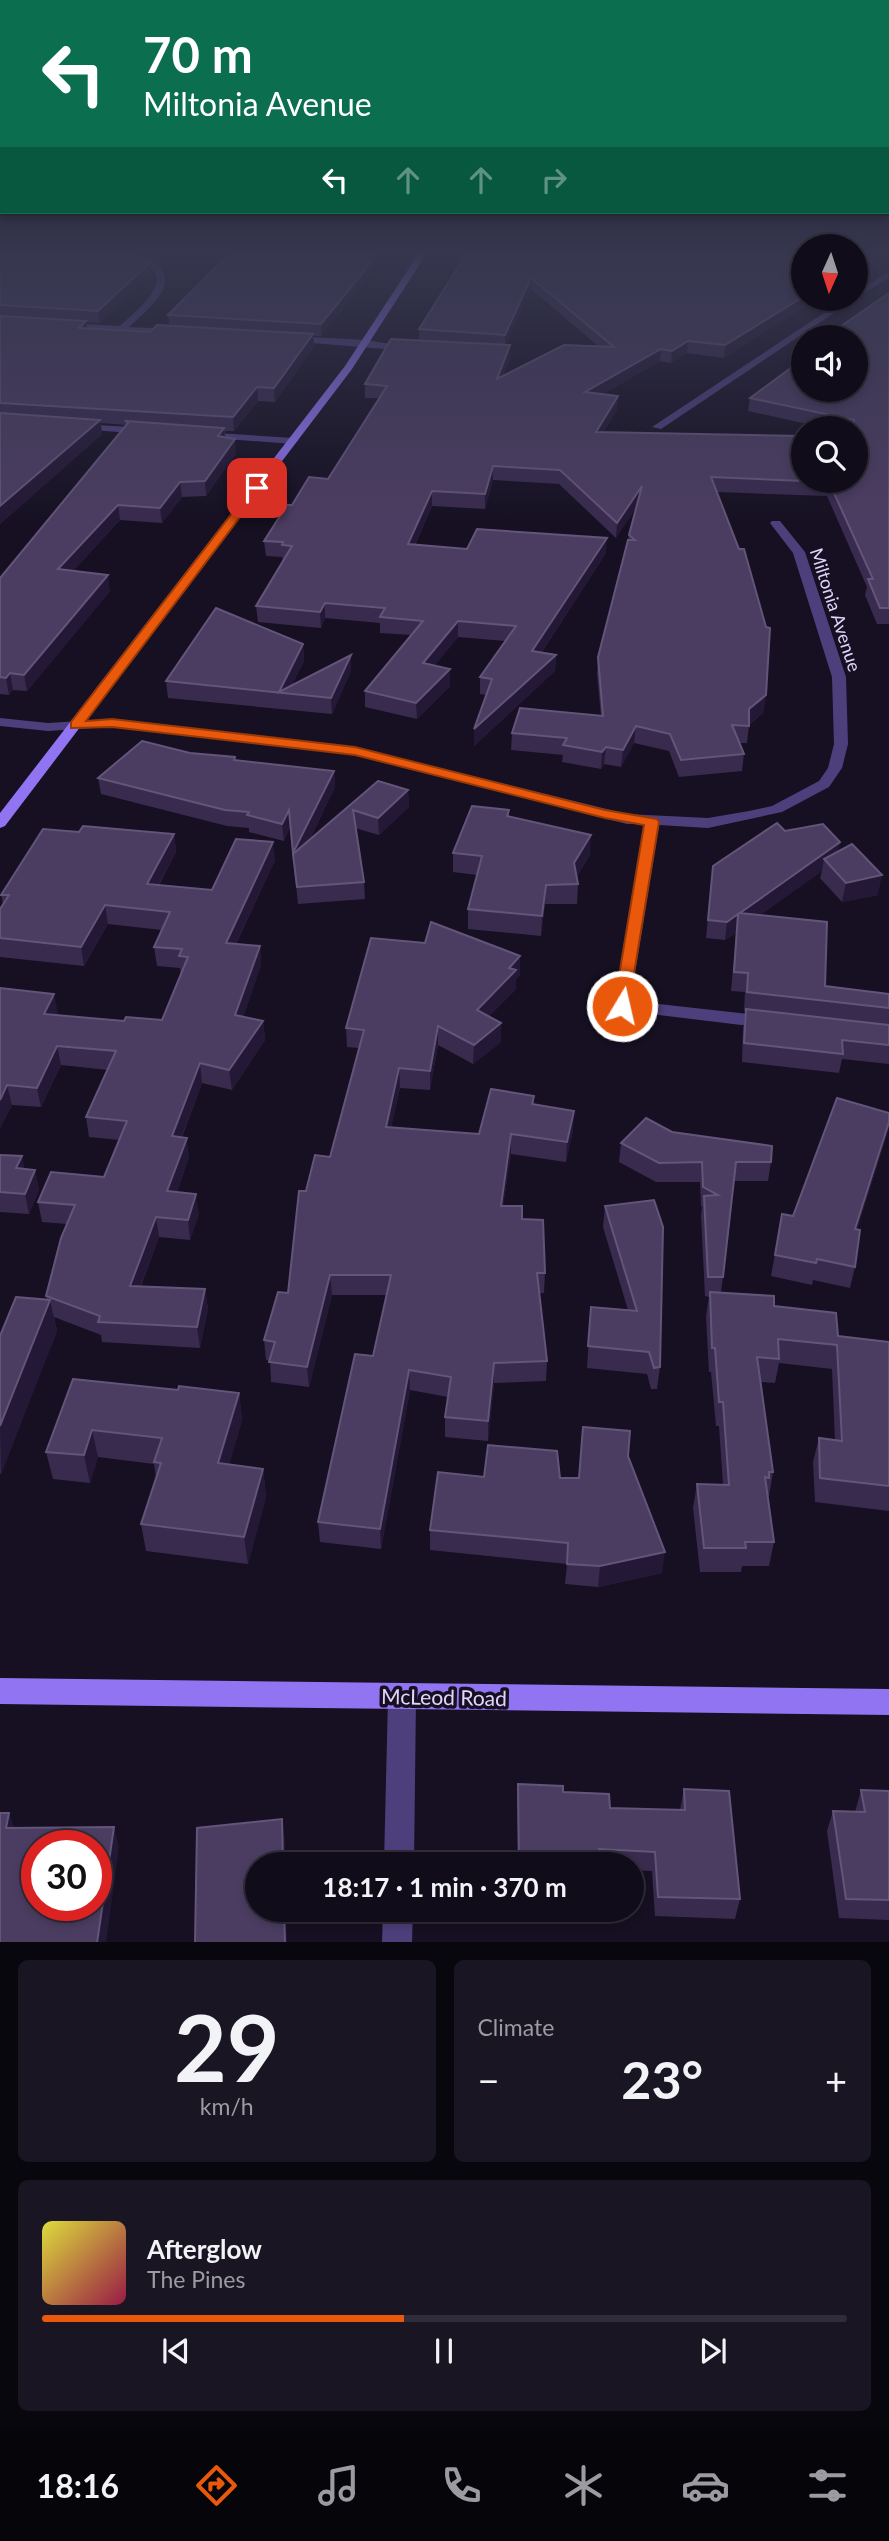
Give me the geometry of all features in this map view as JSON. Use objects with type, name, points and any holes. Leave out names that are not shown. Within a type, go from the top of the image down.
[{"type":"main road","points":[[0,823],[365,344]]},
{"type":"main road","name":"McLeod Road","points":[[0,1691],[889,1702]]},
{"type":"street","points":[[359,344],[417,348]]},
{"type":"street","points":[[657,427],[783,344]]},
{"type":"street","points":[[67,426],[161,432]]},
{"type":"street","points":[[187,434],[293,441]]},
{"type":"street","name":"Miltonia Avenue","points":[[0,722],[44,727],[112,723],[355,751],[605,814],[652,822],[708,822],[750,817],[777,809],[824,784],[835,768],[841,744],[839,677],[799,552],[776,523]]},
{"type":"street","points":[[652,822],[622,1006],[782,1024]]},
{"type":"street","points":[[399,1852],[402,1698]]},
{"type":"street","points":[[397,1942],[398,1922]]},
{"type":"building","points":[[0,344],[306,344],[274,388],[257,387],[233,417],[0,403]]},
{"type":"building","points":[[388,344],[510,345],[497,379],[564,345],[614,347],[610,344],[684,344],[672,351],[661,349],[585,392],[618,396],[596,432],[791,436],[791,480],[711,477],[739,549],[744,549],[766,627],[770,628],[766,695],[749,709],[749,726],[732,725],[744,754],[681,760],[670,734],[636,726],[623,750],[606,747],[602,752],[563,745],[567,738],[512,733],[520,708],[603,716],[598,657],[628,540],[635,540],[629,535],[642,486],[617,523],[560,470],[493,466],[485,494],[432,491],[408,544],[467,549],[477,529],[607,538],[532,651],[556,655],[474,729],[492,679],[480,677],[516,626],[458,621],[423,663],[450,669],[416,703],[365,691],[423,621],[380,617],[385,608],[325,603],[320,612],[256,606],[292,546],[282,545],[283,542],[264,541],[287,505],[292,505],[309,477],[328,479],[387,386],[365,384]]},
{"type":"building","points":[[868,344],[889,344],[889,608],[880,608],[868,579],[873,579],[834,493],[868,493],[868,416],[835,416],[750,398],[791,368],[791,402],[868,402]]},
{"type":"building","points":[[0,413],[100,420],[0,506]]},
{"type":"building","points":[[126,421],[224,428],[218,436],[235,439],[205,481],[180,482],[160,508],[118,505],[58,569],[108,575],[24,675],[10,673],[6,678],[0,677],[0,578],[128,423]]},
{"type":"building","points":[[216,608],[303,644],[279,692],[351,655],[331,698],[166,681]]},
{"type":"building","points":[[142,741],[190,753],[235,757],[234,760],[334,771],[293,853],[289,810],[282,824],[247,815],[249,812],[225,810],[98,778]]},
{"type":"building","points":[[378,781],[408,790],[378,818],[353,810],[364,882],[297,887],[293,854]]},
{"type":"building","points":[[472,806],[509,810],[507,816],[591,835],[574,863],[578,884],[546,885],[542,916],[468,909],[482,856],[453,853]]},
{"type":"building","points":[[777,823],[785,831],[823,824],[840,842],[740,913],[827,922],[825,986],[889,994],[889,1008],[747,992],[748,973],[734,972],[738,914],[727,922],[708,920],[713,866]]},
{"type":"building","points":[[83,826],[174,834],[147,884],[212,890],[236,839],[273,842],[226,943],[260,946],[235,1015],[263,1021],[229,1070],[200,1063],[172,1136],[187,1138],[167,1191],[196,1194],[188,1220],[156,1217],[130,1286],[205,1289],[197,1327],[98,1322],[100,1316],[46,1296],[61,1238],[75,1205],[38,1202],[51,1172],[104,1177],[127,1121],[86,1117],[116,1051],[57,1046],[37,1088],[7,1085],[0,1100],[0,988],[54,994],[44,1014],[124,1021],[126,1017],[162,1020],[188,957],[179,956],[182,949],[154,947],[170,912],[105,905],[81,947],[0,938],[0,909],[9,895],[1,895],[43,829],[79,832]]},
{"type":"building","points":[[852,844],[882,875],[846,883],[824,859]]},
{"type":"building","points":[[431,922],[520,956],[509,968],[516,970],[477,1010],[501,1023],[474,1045],[438,1026],[430,1071],[399,1068],[386,1127],[479,1134],[491,1089],[534,1096],[532,1104],[574,1111],[567,1142],[511,1134],[501,1206],[522,1206],[522,1219],[543,1220],[545,1273],[537,1273],[547,1361],[494,1363],[488,1421],[445,1417],[451,1377],[409,1370],[380,1529],[318,1522],[355,1354],[373,1356],[391,1275],[330,1275],[307,1367],[269,1362],[275,1342],[264,1340],[278,1292],[288,1293],[299,1191],[306,1191],[315,1155],[330,1157],[364,1030],[346,1028],[371,938],[425,943]]},
{"type":"building","points":[[746,1009],[889,1025],[889,1045],[842,1040],[843,1054],[744,1043]]},
{"type":"building","points":[[837,1098],[889,1113],[889,1122],[855,1229],[860,1230],[855,1267],[817,1259],[816,1263],[775,1255],[782,1214],[793,1216]]},
{"type":"building","points":[[646,1118],[672,1132],[772,1146],[771,1162],[736,1162],[723,1277],[708,1277],[704,1196],[718,1195],[703,1187],[702,1162],[659,1163],[621,1143]]},
{"type":"building","points":[[0,1155],[22,1156],[16,1168],[35,1170],[25,1194],[0,1192]]},
{"type":"building","points":[[654,1200],[663,1227],[660,1367],[654,1368],[649,1352],[588,1346],[591,1307],[637,1311],[605,1206]]},
{"type":"building","points":[[710,1292],[774,1296],[774,1306],[836,1313],[838,1336],[889,1342],[889,1486],[820,1478],[819,1438],[842,1441],[837,1345],[778,1339],[779,1359],[757,1357],[773,1472],[769,1472],[769,1478],[765,1477],[774,1542],[745,1542],[746,1548],[704,1548],[697,1484],[729,1485],[723,1402],[719,1402],[715,1348],[712,1348]]},
{"type":"building","points":[[16,1297],[50,1300],[0,1426],[0,1336]]},
{"type":"building","points":[[73,1379],[178,1390],[179,1386],[239,1393],[218,1463],[263,1469],[244,1537],[141,1524],[161,1463],[154,1462],[162,1438],[92,1430],[84,1455],[46,1452]]},
{"type":"building","points":[[583,1427],[630,1431],[628,1456],[665,1552],[600,1566],[567,1564],[568,1543],[430,1530],[438,1472],[484,1477],[488,1445],[557,1451],[560,1478],[579,1478]]},
{"type":"building","points":[[518,1784],[563,1786],[563,1792],[609,1794],[610,1808],[685,1810],[684,1789],[729,1791],[740,1899],[658,1897],[655,1852],[599,1849],[599,1852],[519,1852]]},
{"type":"building","points":[[861,1790],[889,1791],[889,1900],[846,1899],[833,1811],[865,1812]]},
{"type":"building","points":[[0,1813],[9,1813],[6,1828],[114,1827],[112,1841],[112,1830],[21,1830],[21,1921],[100,1921],[97,1942],[0,1942]]},
{"type":"building","points":[[282,1819],[283,1852],[245,1852],[245,1922],[284,1922],[285,1942],[195,1942],[197,1828]]},
{"type":"route","points":[[257,488],[76,725],[112,723],[355,751],[605,814],[652,822],[622,1006]]}]
